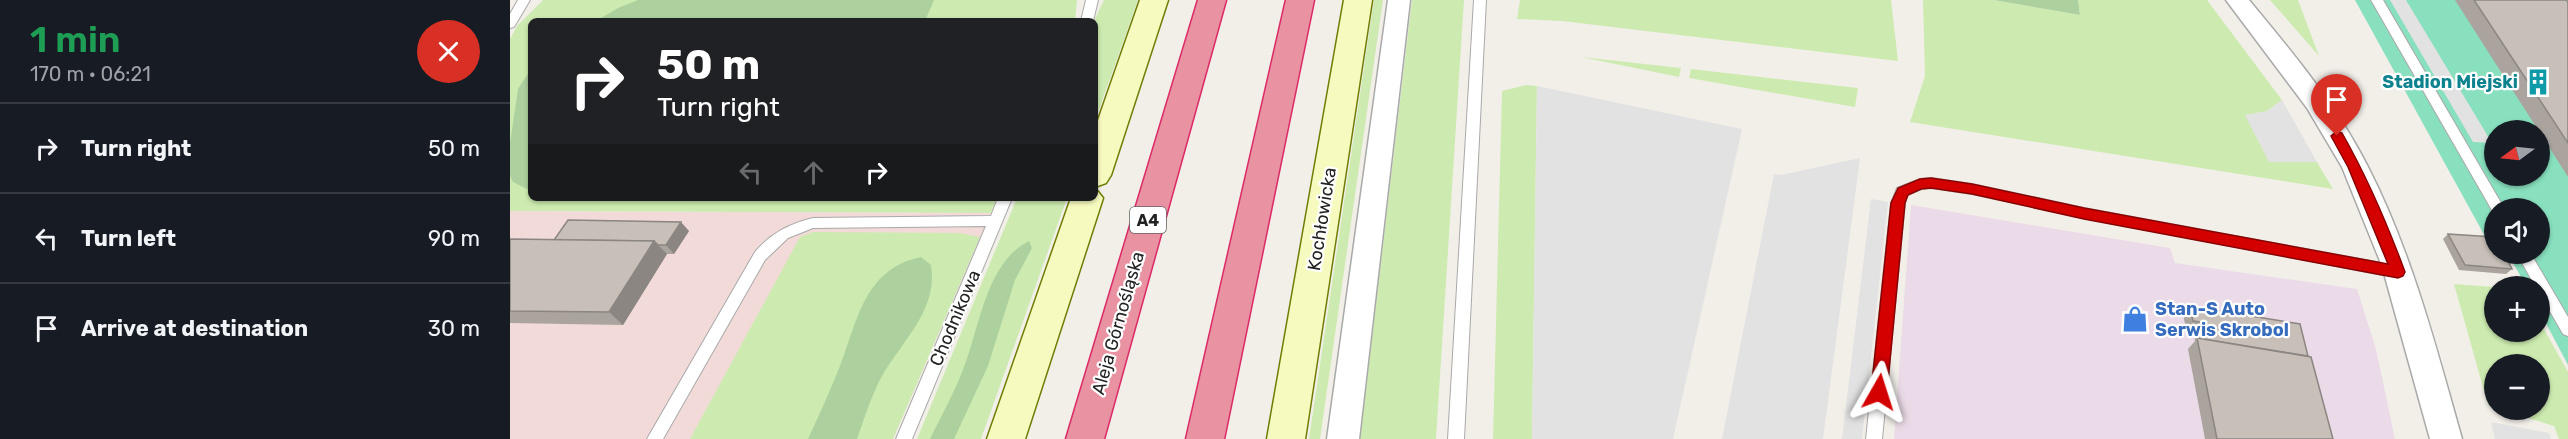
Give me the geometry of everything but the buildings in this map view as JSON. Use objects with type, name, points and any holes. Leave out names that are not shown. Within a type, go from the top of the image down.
[{"type":"highway","name":"Aleja Górnośląska","points":[[1085,439],[1212,0]]},
{"type":"highway","points":[[1205,439],[1300,0]]},
{"type":"main road","points":[[1098,166],[1154,0]]},
{"type":"main road","name":"Kochłowicka","points":[[1286,439],[1358,0]]},
{"type":"main road","points":[[1006,439],[1086,201]]},
{"type":"street","points":[[1343,439],[1399,0]]},
{"type":"street","points":[[2236,0],[2328,120],[2355,167],[2398,272],[2446,439]]},
{"type":"lane","points":[[510,24],[524,0]]},
{"type":"lane","points":[[1088,18],[1092,0]]},
{"type":"lane","points":[[1456,439],[1480,0]]},
{"type":"lane","points":[[2377,0],[2492,198]]},
{"type":"lane","points":[[1874,439],[1898,203],[1902,192],[1920,184],[1972,189],[2096,216],[2398,272]]},
{"type":"lane","name":"Chodnikowa","points":[[904,439],[1004,201]]},
{"type":"lane","points":[[655,439],[760,256],[774,239],[793,228],[813,223],[996,221]]},
{"type":"lane","points":[[2530,264],[2568,330]]},
{"type":"shaded area","points":[[2390,0],[2406,0],[2484,130],[2484,143],[2473,142]]},
{"type":"shaded area","points":[[1537,86],[1742,129],[1673,439],[1532,439]]},
{"type":"shaded area","points":[[2282,100],[2317,162],[2269,162],[2245,115],[2267,111]]},
{"type":"shaded area","points":[[1860,158],[1823,439],[1722,439],[1774,174],[1781,175]]},
{"type":"shaded area","points":[[1871,199],[1888,202],[1862,439],[1842,439]]},
{"type":"shaded area","name":"Stan-S Auto Serwis Skrobol","points":[[1911,205],[2170,248],[2175,263],[2357,289],[2376,349],[2395,439],[1894,439]]},
{"type":"shaded area","points":[[510,211],[991,213],[893,439],[510,439]]},
{"type":"shaded area","points":[[2491,422],[2549,433],[2551,439],[2495,439]]},
{"type":"green space","points":[[543,0],[1077,0],[1075,18],[528,18],[528,201],[996,201],[991,213],[510,211],[510,39],[517,26]]},
{"type":"green space","points":[[638,0],[934,0],[926,18],[601,18]]},
{"type":"green space","points":[[1104,0],[1138,0],[1098,113],[1098,18],[1095,18]]},
{"type":"green space","points":[[1374,0],[1383,0],[1320,439],[1309,439]]},
{"type":"green space","points":[[1412,0],[1464,0],[1436,439],[1360,439]]},
{"type":"green space","points":[[1520,0],[1891,0],[1898,61],[1562,21],[1517,19]]},
{"type":"green space","points":[[1923,0],[1994,0],[2080,15],[2078,0],[2207,0],[2282,100],[2267,111],[2269,162],[2317,162],[2333,189],[1910,122],[1925,76]]},
{"type":"green space","points":[[1994,0],[2078,0],[2080,15]]},
{"type":"green space","points":[[2270,0],[2298,0],[2319,56]]},
{"type":"green space","points":[[2355,0],[2568,0],[2568,365],[2550,331],[2550,276],[2520,276],[2514,264],[2550,264],[2550,198],[2484,198],[2484,235]]},
{"type":"green space","points":[[1581,57],[1681,68],[1679,77]]},
{"type":"green space","points":[[1691,69],[1858,88],[1855,107],[1689,78]]},
{"type":"green space","points":[[528,74],[528,190],[513,182],[510,176],[510,143],[518,89]]},
{"type":"green space","points":[[1526,85],[1537,86],[1532,439],[1493,439],[1502,91]]},
{"type":"green space","points":[[1016,201],[1066,201],[981,439],[917,439]]},
{"type":"green space","points":[[813,232],[960,233],[980,237],[893,439],[690,439],[800,237]]},
{"type":"green space","points":[[1029,241],[1032,248],[1015,280],[988,366],[954,439],[930,439],[961,374],[994,279],[1003,263]]},
{"type":"green space","points":[[921,257],[931,265],[932,283],[929,299],[914,328],[877,386],[857,439],[808,439],[866,299],[887,273],[902,263]]},
{"type":"green space","points":[[2454,284],[2484,286],[2484,342],[2550,342],[2550,340],[2568,372],[2568,439],[2559,439],[2554,426],[2534,420],[2550,420],[2550,354],[2484,354],[2484,391]]},
{"type":"place","name":"Stadion Miejski","points":[[2538,82]]},
{"type":"place","name":"Stan-S Auto Serwis Skrobol","points":[[2135,319]]},
{"type":"route","points":[[1879,392],[1898,203],[1902,192],[1920,184],[1931,183],[1972,189],[2084,213],[2398,272],[2355,167],[2337,136]]}]
